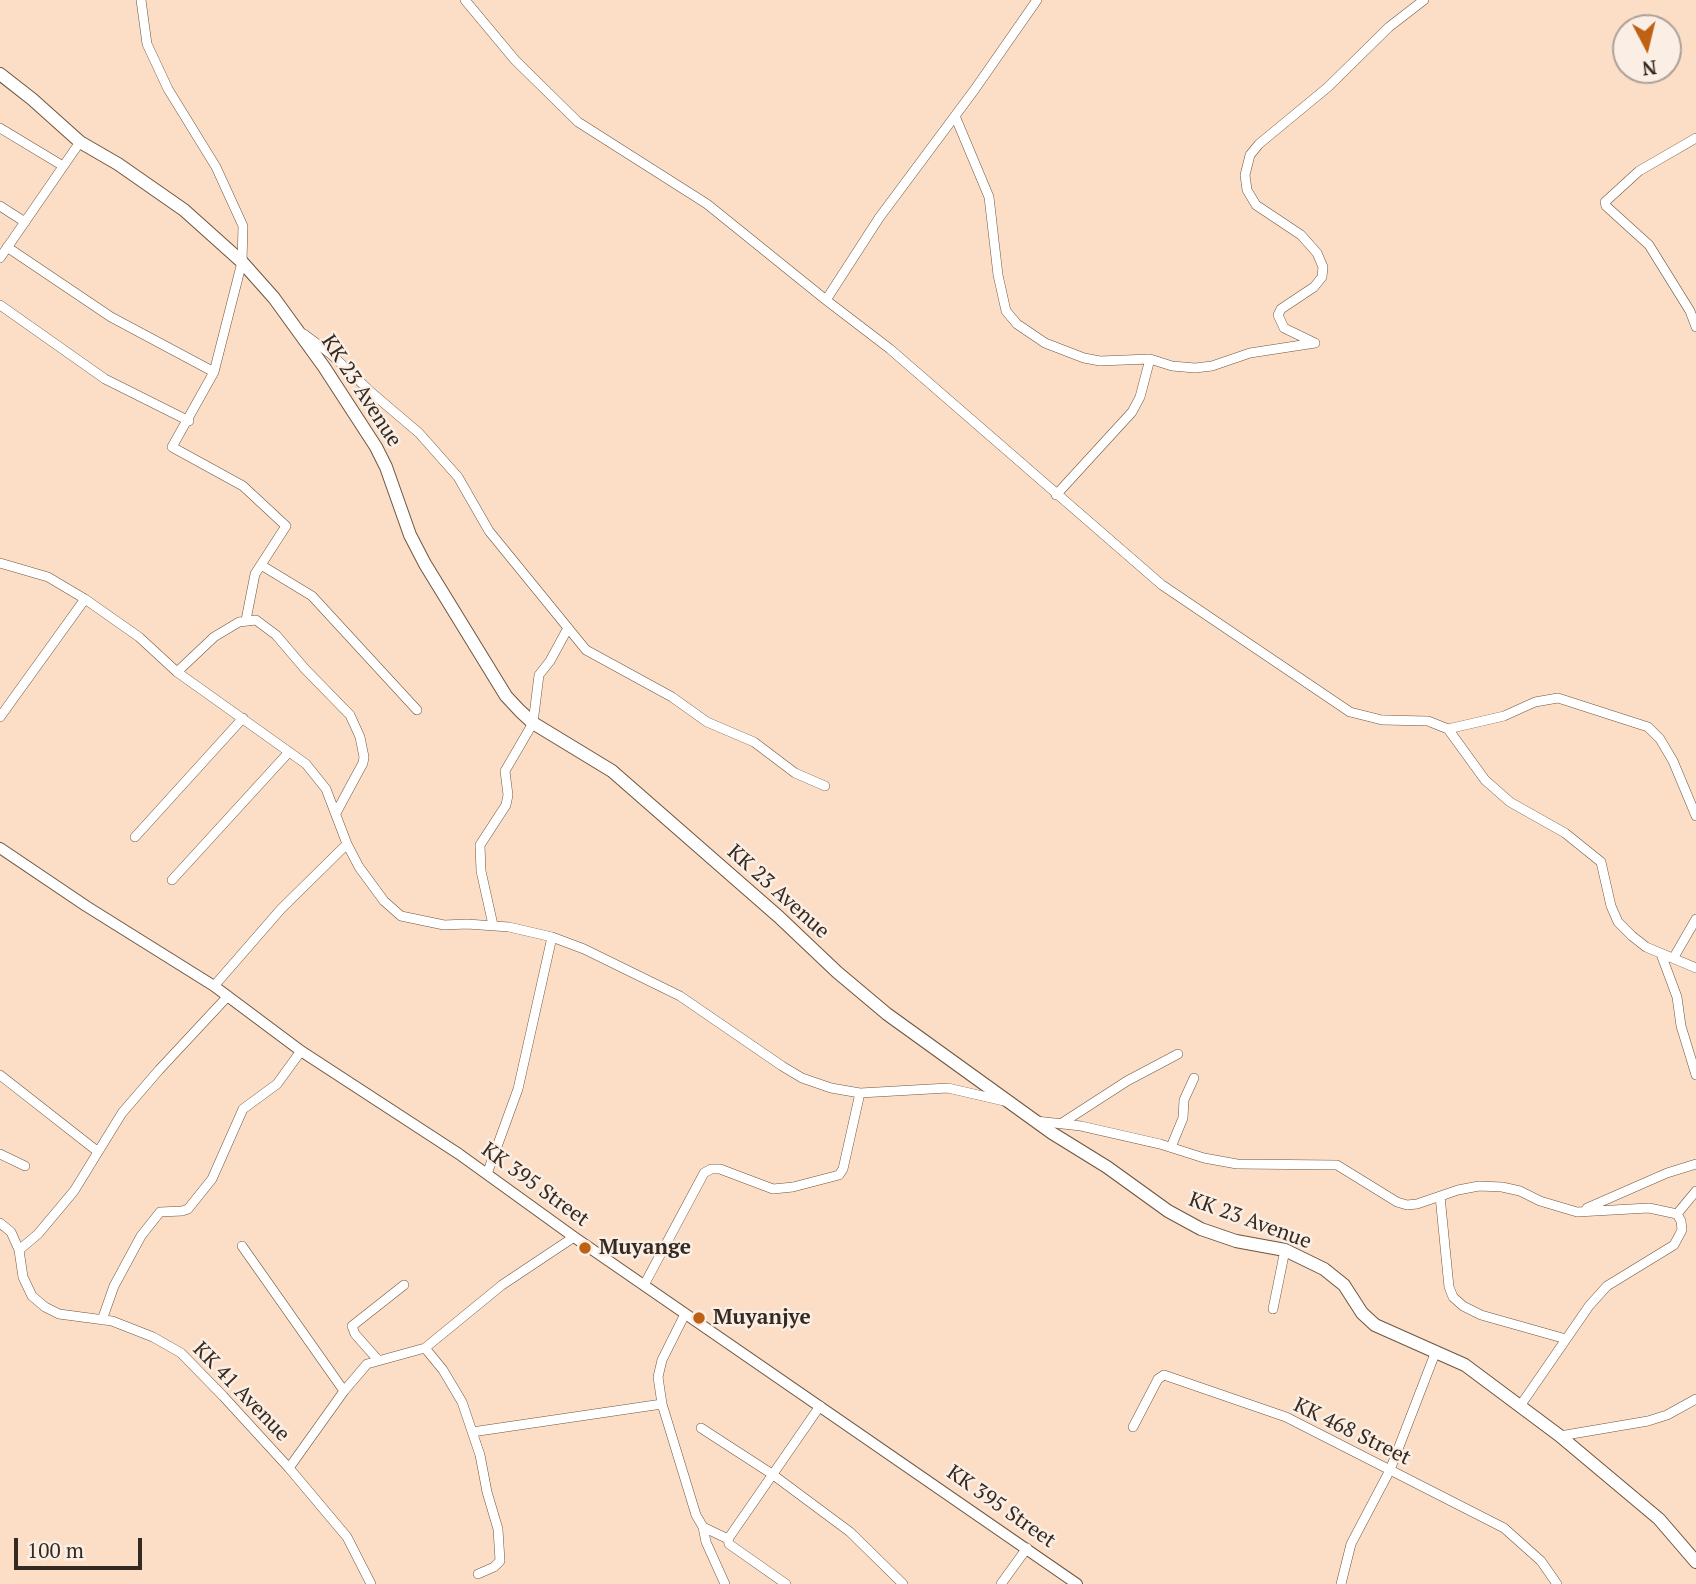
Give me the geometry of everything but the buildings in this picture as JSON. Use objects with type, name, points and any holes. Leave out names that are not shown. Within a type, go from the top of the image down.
[{"type":"main road","name":"KK 23 Avenue","points":[[0,74],[80,142],[161,192],[242,262],[274,298],[324,367],[376,447],[386,467],[410,535],[443,596],[506,696],[533,723],[612,771],[887,1014],[1168,1211],[1201,1228],[1236,1241],[1286,1250],[1324,1269],[1344,1285],[1362,1313],[1375,1325],[1465,1365],[1560,1436],[1659,1519],[1696,1562]]},
{"type":"street","points":[[141,0],[148,44],[168,89],[216,167],[243,226],[242,262],[214,372],[189,421],[172,447],[243,486],[286,526],[256,574],[246,620]]},
{"type":"street","points":[[465,0],[515,60],[578,122],[707,204],[890,349],[1162,586],[1350,712],[1382,720],[1429,721],[1448,729],[1485,780],[1510,802],[1565,833],[1601,862],[1611,906],[1618,922],[1646,947],[1696,968]]},
{"type":"street","points":[[826,300],[879,218],[1037,0]]},
{"type":"street","points":[[955,116],[989,197],[998,275],[1006,310],[1017,324],[1045,343],[1084,358],[1150,359],[1172,366],[1195,368],[1212,366],[1258,351],[1315,343],[1284,328],[1278,316],[1281,309],[1314,287],[1322,277],[1317,253],[1301,235],[1256,205],[1244,175],[1251,155],[1259,144],[1328,87],[1389,27],[1424,0]]},
{"type":"street","points":[[0,128],[63,166]]},
{"type":"street","points":[[1696,138],[1639,171],[1605,202],[1606,206],[1649,245],[1690,311],[1696,327]]},
{"type":"street","points":[[0,258],[80,142]]},
{"type":"street","points":[[0,206],[25,222]]},
{"type":"street","points":[[7,247],[111,317],[214,372]]},
{"type":"street","points":[[0,305],[105,379],[189,421]]},
{"type":"street","points":[[296,329],[332,355],[419,433],[458,477],[489,531],[586,650],[672,697],[707,722],[754,742],[795,774],[825,786]]},
{"type":"street","points":[[1056,495],[1132,412],[1140,397],[1150,359]]},
{"type":"street","points":[[0,563],[48,577],[85,599],[139,637],[177,672],[306,764],[318,777],[359,867],[384,901],[401,916],[443,925],[492,925],[552,937],[584,949],[680,996],[802,1078],[831,1088],[860,1093],[948,1088],[1009,1102]]},
{"type":"street","points":[[261,565],[312,596],[417,710]]},
{"type":"street","points":[[0,716],[85,599]]},
{"type":"street","points":[[177,672],[214,637],[246,620],[256,620],[276,635],[304,669],[350,715],[357,727],[363,750],[363,763],[336,813]]},
{"type":"street","points":[[492,925],[481,871],[481,845],[506,805],[508,795],[505,771],[533,723],[540,675],[568,628]]},
{"type":"street","points":[[1448,729],[1504,716],[1535,702],[1558,698],[1648,727],[1660,739],[1673,761],[1696,816]]},
{"type":"street","points":[[135,837],[243,718]]},
{"type":"street","points":[[173,880],[289,752]]},
{"type":"street","points":[[214,986],[281,909],[347,844]]},
{"type":"street","name":"KK 395 Street","points":[[0,848],[86,906],[214,986],[301,1051],[486,1174],[573,1237],[1077,1584]]},
{"type":"street","points":[[1674,957],[1696,919]]},
{"type":"street","points":[[486,1174],[518,1089],[552,937]]},
{"type":"street","points":[[1661,954],[1673,984],[1681,1026],[1696,1074]]},
{"type":"street","points":[[19,1250],[54,1217],[74,1191],[122,1113],[228,996]]},
{"type":"street","points":[[102,1320],[114,1286],[141,1236],[160,1212],[188,1209],[212,1179],[243,1109],[277,1084],[301,1051]]},
{"type":"street","points":[[1062,1123],[1178,1054]]},
{"type":"street","points":[[0,1074],[97,1151]]},
{"type":"street","points":[[1171,1147],[1182,1118],[1184,1100],[1194,1078]]},
{"type":"street","points":[[644,1285],[704,1173],[711,1169],[720,1169],[772,1189],[793,1187],[839,1175],[843,1169],[860,1093]]},
{"type":"street","points":[[1035,1120],[1062,1123],[1237,1164],[1337,1165],[1397,1202],[1407,1205],[1479,1186],[1520,1191],[1540,1201],[1577,1212],[1637,1208],[1677,1214]]},
{"type":"street","points":[[0,1154],[25,1166]]},
{"type":"street","points":[[1577,1212],[1667,1173],[1696,1164]]},
{"type":"street","points":[[1677,1214],[1696,1191]]},
{"type":"street","points":[[1440,1196],[1449,1287],[1453,1297],[1463,1306],[1481,1314],[1566,1339]]},
{"type":"street","points":[[1520,1406],[1589,1306],[1607,1286],[1674,1245],[1682,1230],[1677,1214]]},
{"type":"street","name":"KK 41 Avenue","points":[[0,1223],[11,1232],[19,1250],[23,1277],[32,1296],[45,1307],[59,1314],[113,1321],[153,1337],[181,1353],[289,1468],[347,1537],[371,1584]]},
{"type":"street","points":[[289,1468],[344,1391],[367,1364],[425,1348],[502,1285],[573,1237]]},
{"type":"street","points":[[242,1246],[344,1391]]},
{"type":"street","points":[[1273,1309],[1286,1250]]},
{"type":"street","points":[[378,1360],[355,1334],[352,1325],[404,1285]]},
{"type":"street","points":[[685,1314],[663,1360],[658,1377],[662,1404],[696,1515],[725,1584]]},
{"type":"street","points":[[425,1348],[456,1390],[480,1455],[498,1529],[500,1561],[494,1567],[478,1574]]},
{"type":"street","points":[[1341,1584],[1351,1544],[1390,1470],[1436,1350]]},
{"type":"street","name":"KK 468 Street","points":[[1133,1427],[1158,1378],[1164,1375],[1286,1417],[1504,1528],[1541,1561],[1557,1584]]},
{"type":"street","points":[[1560,1436],[1648,1421],[1667,1415],[1696,1399]]},
{"type":"street","points":[[472,1432],[662,1404]]},
{"type":"street","points":[[728,1539],[820,1406]]},
{"type":"street","points":[[701,1429],[772,1474],[850,1532],[903,1584]]},
{"type":"street","points":[[703,1527],[728,1539],[729,1544],[786,1584]]},
{"type":"street","points":[[1001,1584],[1027,1548]]},
{"type":"place","name":"Muyange","points":[[585,1248]]},
{"type":"place","name":"Muyanjye","points":[[699,1318]]}]
